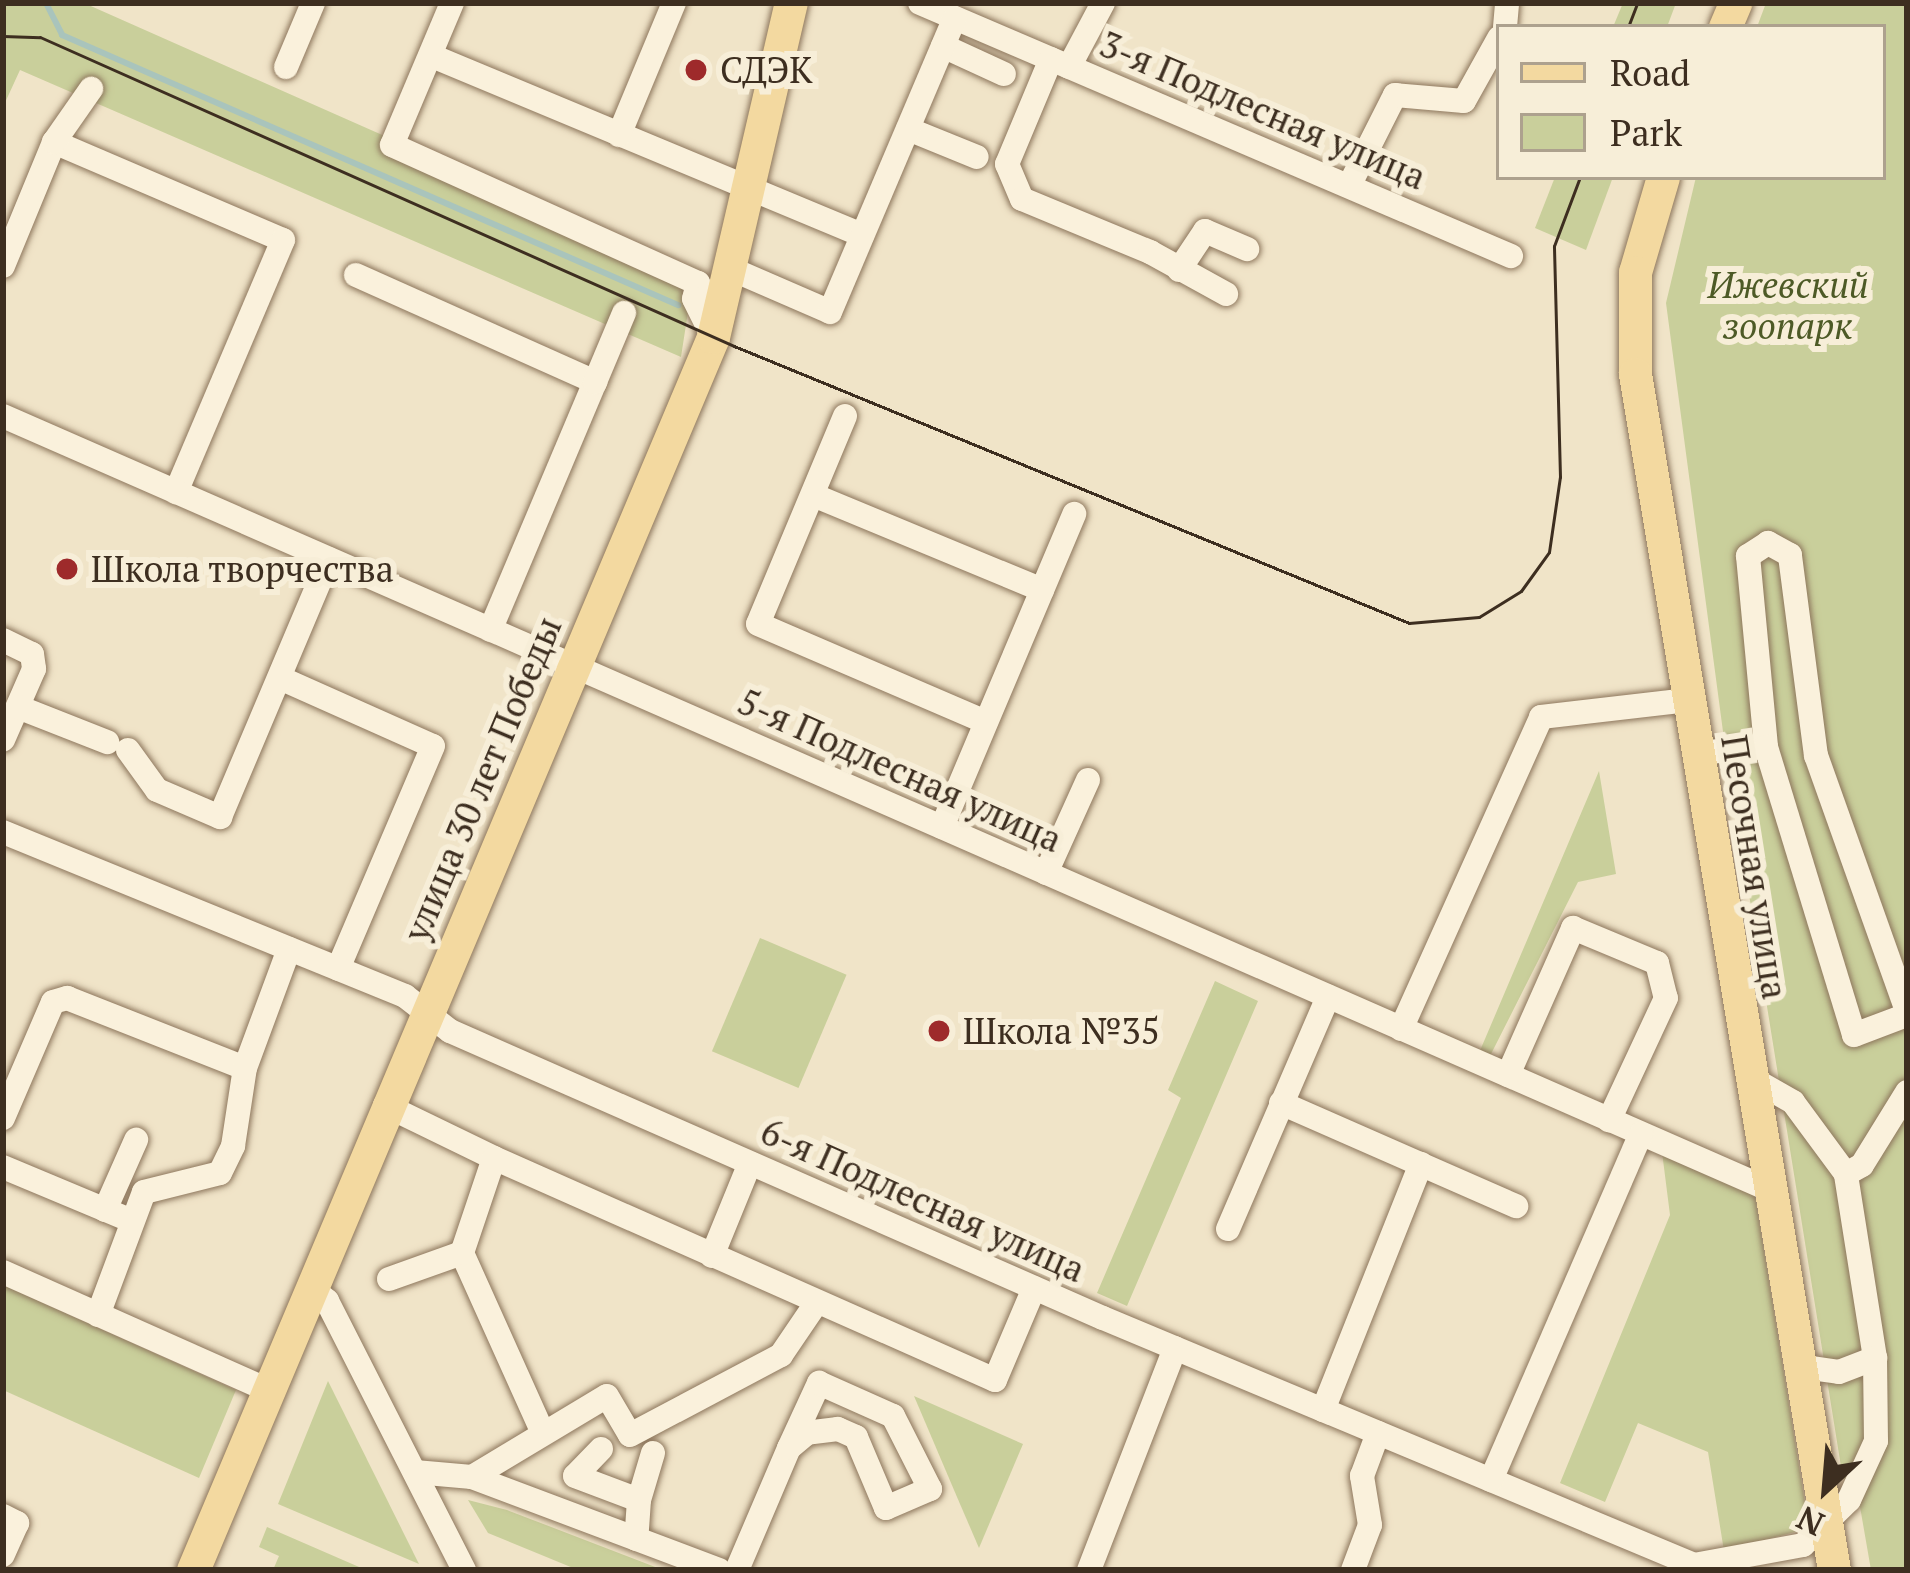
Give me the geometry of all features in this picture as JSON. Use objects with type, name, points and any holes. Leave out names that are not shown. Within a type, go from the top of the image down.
[{"type":"main road","name":"улица 30 лет Победы","points":[[193,1570],[713,337],[791,3]]},
{"type":"main road","name":"Песочная улица","points":[[1662,180],[1635,272],[1634,357],[1749,1077],[1834,1570]]},
{"type":"street","points":[[286,68],[313,3]]},
{"type":"street","points":[[452,3],[392,145],[698,283],[694,298],[713,337]]},
{"type":"street","points":[[619,134],[674,3]]},
{"type":"street","name":"3-я Подлесная улица","points":[[920,3],[1511,256]]},
{"type":"street","points":[[1103,3],[1060,63],[1007,164],[1022,200],[1226,294]]},
{"type":"street","points":[[729,268],[830,313],[955,18]]},
{"type":"street","points":[[1348,186],[1394,95],[1464,101],[1496,43]]},
{"type":"street","points":[[943,46],[1004,74]]},
{"type":"street","points":[[432,56],[862,235]]},
{"type":"street","points":[[3,266],[54,142],[91,89]]},
{"type":"street","points":[[908,129],[976,157]]},
{"type":"street","points":[[54,142],[283,240],[176,492]]},
{"type":"street","points":[[1179,270],[1205,231],[1246,249]]},
{"type":"street","points":[[356,275],[595,382]]},
{"type":"street","points":[[490,629],[624,313]]},
{"type":"street","name":"5-я Подлесная улица","points":[[3,416],[1768,1189]]},
{"type":"street","points":[[845,416],[758,624],[986,722]]},
{"type":"street","points":[[813,495],[1042,590]]},
{"type":"street","points":[[942,827],[1074,514]]},
{"type":"street","points":[[1768,543],[1790,555],[1816,756],[1907,1013],[1854,1035],[1766,747],[1748,556],[1768,543]]},
{"type":"street","points":[[18,706],[117,746],[157,790],[220,817],[329,559]]},
{"type":"street","points":[[3,640],[32,654],[34,669],[3,740]]},
{"type":"street","points":[[280,678],[433,746],[338,969]]},
{"type":"street","points":[[1401,1029],[1541,717],[1688,700]]},
{"type":"street","points":[[1697,753],[1766,747]]},
{"type":"street","points":[[1046,873],[1088,781]]},
{"type":"street","name":"6-я Подлесная улица","points":[[3,832],[428,1006],[450,1031],[1034,1288],[1693,1567],[1803,1545],[1826,1527]]},
{"type":"street","points":[[1508,1075],[1573,928],[1658,963],[1666,998],[1610,1120]]},
{"type":"street","points":[[98,1315],[144,1192],[220,1173],[233,1146],[245,1068],[289,949]]},
{"type":"street","points":[[1228,1228],[1328,997]]},
{"type":"street","points":[[3,1118],[53,1002],[67,998],[245,1068]]},
{"type":"street","points":[[1749,1077],[1792,1102],[1846,1174],[1875,1358],[1876,1441],[1849,1500],[1826,1527]]},
{"type":"street","points":[[1846,1174],[1862,1166],[1907,1092]]},
{"type":"street","points":[[1281,1103],[1516,1206]]},
{"type":"street","points":[[386,1105],[494,1158],[995,1381],[1034,1288]]},
{"type":"street","points":[[1492,1480],[1640,1134]]},
{"type":"street","points":[[105,1210],[136,1140]]},
{"type":"street","points":[[494,1158],[462,1253],[542,1431]]},
{"type":"street","points":[[712,1256],[750,1163]]},
{"type":"street","points":[[1322,1410],[1421,1164]]},
{"type":"street","points":[[3,1167],[132,1222]]},
{"type":"street","points":[[389,1279],[462,1253]]},
{"type":"street","points":[[3,1272],[268,1390]]},
{"type":"street","points":[[310,1287],[327,1301],[464,1570]]},
{"type":"street","points":[[472,1477],[607,1396],[630,1435],[782,1355],[817,1302]]},
{"type":"street","points":[[1089,1570],[1175,1348]]},
{"type":"street","points":[[1797,1366],[1839,1372],[1875,1358]]},
{"type":"street","points":[[737,1570],[789,1448],[819,1383],[893,1416],[930,1490],[886,1508],[856,1437],[838,1429],[807,1433],[789,1448]]},
{"type":"street","points":[[1353,1570],[1370,1525],[1362,1476],[1378,1433]]},
{"type":"street","points":[[601,1449],[575,1476],[639,1500]]},
{"type":"street","points":[[636,1539],[639,1500],[653,1454]]},
{"type":"street","points":[[416,1472],[472,1477],[719,1570]]},
{"type":"street","points":[[3,1516],[17,1523],[3,1555]]},
{"type":"green space","points":[[3,3],[84,3],[694,273],[681,357],[20,70],[3,107]]},
{"type":"green space","points":[[1623,3],[1676,3],[1668,24],[1614,24]]},
{"type":"green space","name":"Ижевский зоопарк","points":[[1766,3],[1907,3],[1907,1570],[1871,1570],[1855,1478],[1843,1479],[1724,739],[1666,303],[1695,180],[1886,180],[1886,24],[1758,24]]},
{"type":"green space","points":[[1554,180],[1612,180],[1586,250],[1535,228]]},
{"type":"green space","points":[[1599,771],[1616,874],[1578,882],[1489,1058],[1479,1053]]},
{"type":"green space","points":[[760,938],[847,975],[798,1088],[712,1051]]},
{"type":"green space","points":[[1215,981],[1258,1001],[1127,1306],[1097,1293],[1181,1098],[1168,1090]]},
{"type":"green space","points":[[1662,1152],[1754,1190],[1809,1528],[1724,1551],[1708,1452],[1638,1423],[1605,1502],[1560,1483],[1670,1215]]},
{"type":"green space","points":[[3,1285],[236,1390],[199,1478],[3,1390]]},
{"type":"green space","points":[[328,1381],[419,1564],[278,1504]]},
{"type":"green space","points":[[914,1396],[1023,1444],[979,1548],[957,1497]]},
{"type":"green space","points":[[468,1500],[507,1510],[663,1570],[578,1570],[488,1533]]},
{"type":"green space","points":[[267,1527],[366,1570],[273,1570],[279,1556],[259,1547]]},
{"type":"waterway","points":[[46,3],[62,35],[678,305]]},
{"type":"tram line","points":[[1629,24],[1637,3]]},
{"type":"tram line","points":[[3,36],[40,37],[734,346],[1409,623],[1479,617],[1521,591],[1549,552],[1560,477],[1554,246],[1579,180]]},
{"type":"place","name":"СДЭК","points":[[696,70]]},
{"type":"place","name":"Школа творчества","points":[[67,569]]},
{"type":"place","name":"Школа №35","points":[[939,1031]]}]
